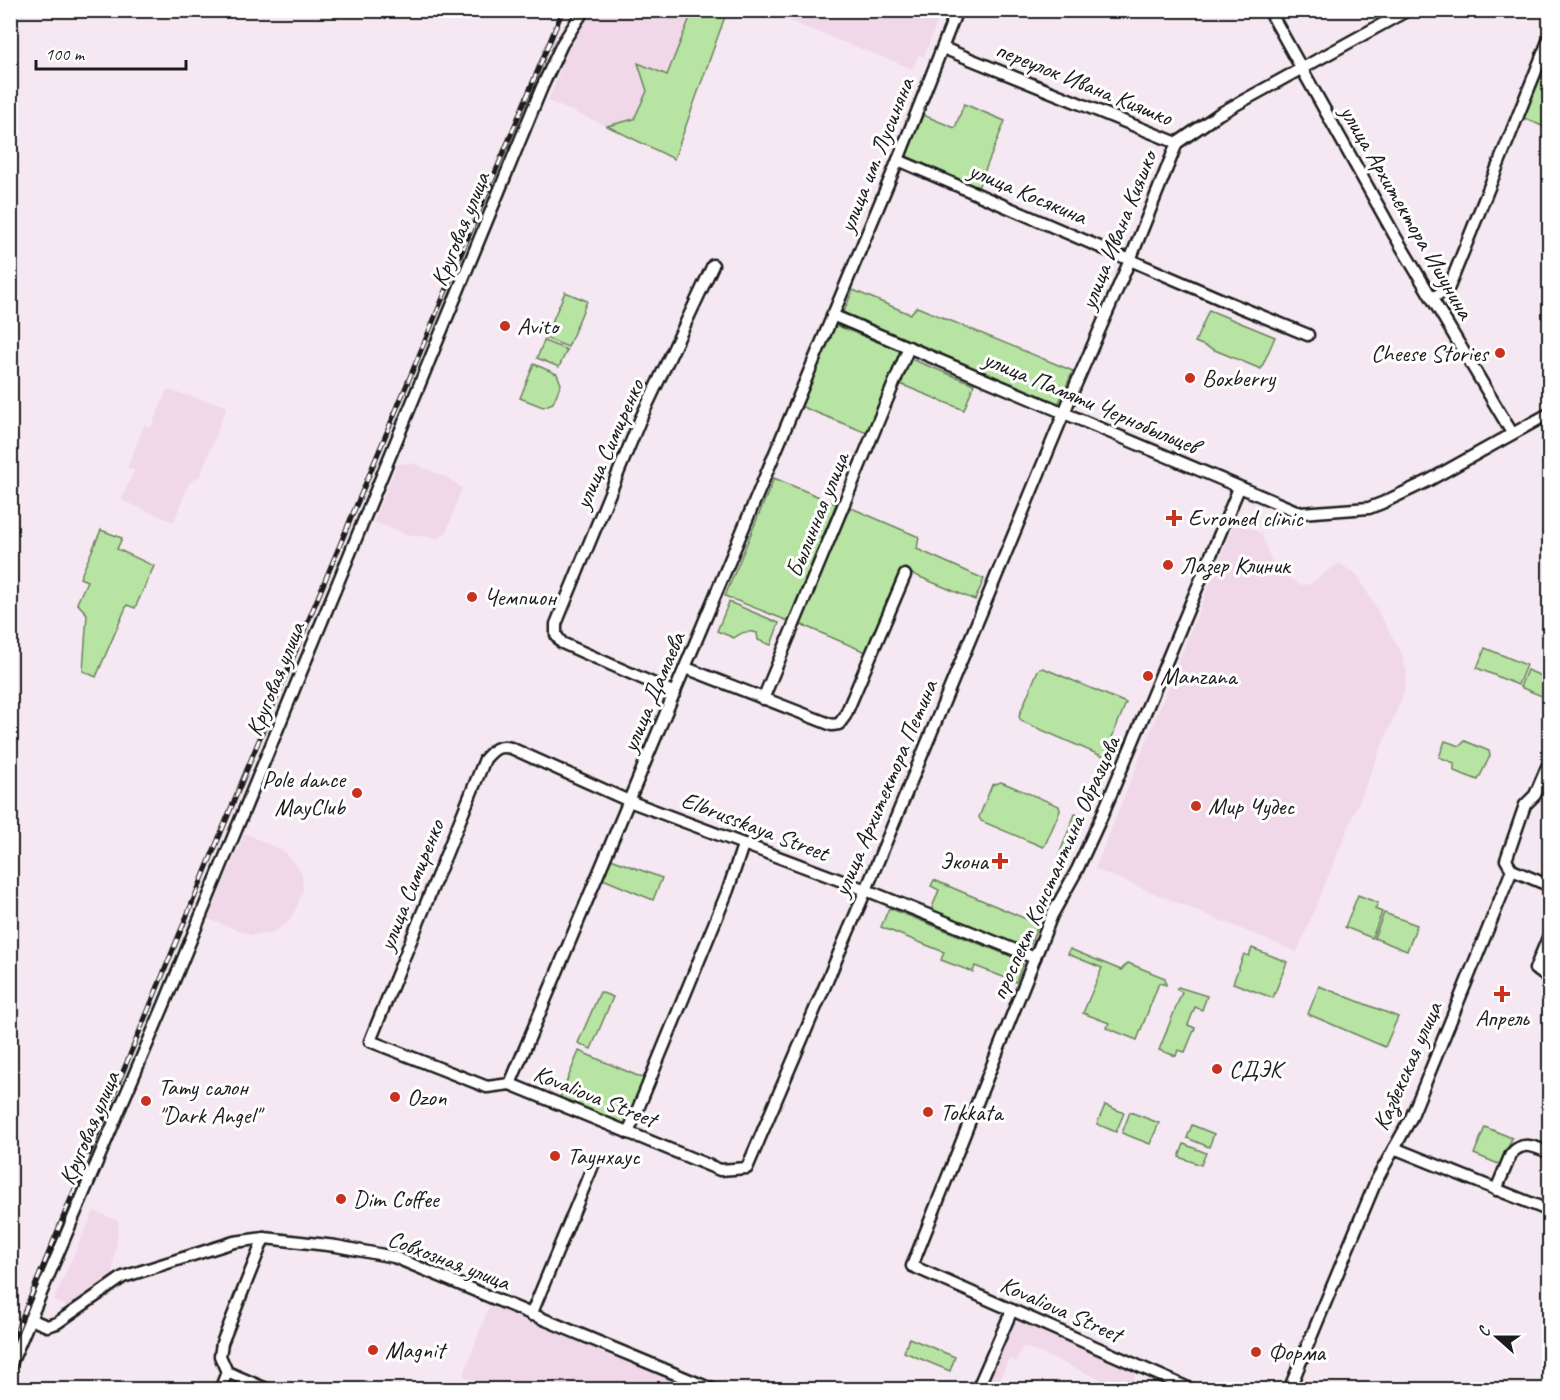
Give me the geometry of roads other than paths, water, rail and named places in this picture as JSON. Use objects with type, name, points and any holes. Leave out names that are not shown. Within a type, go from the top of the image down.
[{"type":"street","name":"Круговая улица","points":[[10,1366],[164,1005],[542,87],[562,44],[584,10]]},
{"type":"street","name":"улица им. Лусиняна","points":[[832,315],[898,160],[957,10]]},
{"type":"street","name":"улица Архитектора Ишунина","points":[[1269,10],[1395,236],[1512,433]]},
{"type":"street","name":"улица Ивана Кияшко","points":[[1064,413],[1130,260],[1177,143],[1219,114],[1408,10]]},
{"type":"street","points":[[1433,298],[1449,287],[1548,41]]},
{"type":"street","name":"переулок Ивана Кияшко","points":[[943,48],[1177,143]]},
{"type":"street","name":"улица Косякина","points":[[898,160],[1308,335]]},
{"type":"street","name":"улица Симиренко","points":[[675,693],[562,643],[556,635],[556,624],[640,420],[713,265]]},
{"type":"street","name":"улица Памяти Чернобыльцев","points":[[832,315],[1301,513],[1369,508],[1382,503],[1426,482],[1550,413]]},
{"type":"street","name":"улица Дамаева","points":[[510,1084],[832,315]]},
{"type":"street","name":"Былинная улица","points":[[763,699],[909,347]]},
{"type":"street","name":"улица Архитектора Петина","points":[[736,1169],[747,1168],[866,890],[1064,413]]},
{"type":"street","name":"проспект Константина Образцова","points":[[912,1266],[1052,915],[1077,870],[1121,771],[1239,488]]},
{"type":"street","points":[[686,668],[832,725],[839,724],[845,717],[905,575]]},
{"type":"street","name":"Elbrusskaya Street","points":[[495,748],[502,746],[511,748],[629,801],[866,890],[1035,958]]},
{"type":"street","name":"улица Симиренко","points":[[370,1041],[485,759],[495,748]]},
{"type":"street","name":"Казбекская улица","points":[[1289,1389],[1376,1181],[1411,1118],[1512,870],[1506,860],[1525,805],[1535,795],[1550,760]]},
{"type":"street","points":[[628,1133],[728,890],[743,845]]},
{"type":"street","points":[[1512,870],[1550,886]]},
{"type":"street","points":[[1550,933],[1535,969],[1550,978]]},
{"type":"street","name":"Kovaliova Street","points":[[370,1041],[487,1087],[510,1084],[720,1170],[736,1169]]},
{"type":"street","points":[[1496,1190],[1515,1149],[1531,1145],[1550,1153]]},
{"type":"street","points":[[1394,1148],[1550,1211]]},
{"type":"street","points":[[531,1315],[594,1163]]},
{"type":"street","name":"Совхозная улица","points":[[30,1319],[47,1326],[57,1323],[123,1277],[234,1242],[264,1238],[336,1246],[394,1257],[714,1389]]},
{"type":"street","points":[[264,1238],[222,1343],[220,1356],[227,1372],[269,1389]]},
{"type":"street","name":"Kovaliova Street","points":[[912,1266],[1193,1389]]},
{"type":"street","points":[[977,1389],[1012,1310]]},
{"type":"street","points":[[220,1389],[227,1372]]},
{"type":"railway","points":[[10,1347],[291,662],[563,10]]},
{"type":"place","name":"Avito","points":[[505,326]]},
{"type":"place","name":"Cheese Stories","points":[[1500,353]]},
{"type":"place","name":"Boxberry","points":[[1190,378]]},
{"type":"place","name":"Evromed clinic","points":[[1174,518]]},
{"type":"place","name":"Лазер Клиник","points":[[1168,565]]},
{"type":"place","name":"Чемпион","points":[[472,597]]},
{"type":"place","name":"Manzana","points":[[1148,676]]},
{"type":"place","name":"Pole dance MayClub","points":[[357,793]]},
{"type":"place","name":"Мир Чудес","points":[[1196,806]]},
{"type":"place","name":"Экона","points":[[1000,861]]},
{"type":"place","name":"Апрель","points":[[1502,994]]},
{"type":"place","name":"СДЭК","points":[[1217,1069]]},
{"type":"place","name":"Ozon","points":[[395,1097]]},
{"type":"place","name":"Тату салон \"Dark Angel\"","points":[[146,1101]]},
{"type":"place","name":"Tokkata","points":[[928,1112]]},
{"type":"place","name":"Таунхаус","points":[[555,1156]]},
{"type":"place","name":"Dim Coffee","points":[[341,1199]]},
{"type":"place","name":"Magnit","points":[[373,1350]]},
{"type":"place","name":"Форма","points":[[1256,1352]]}]
